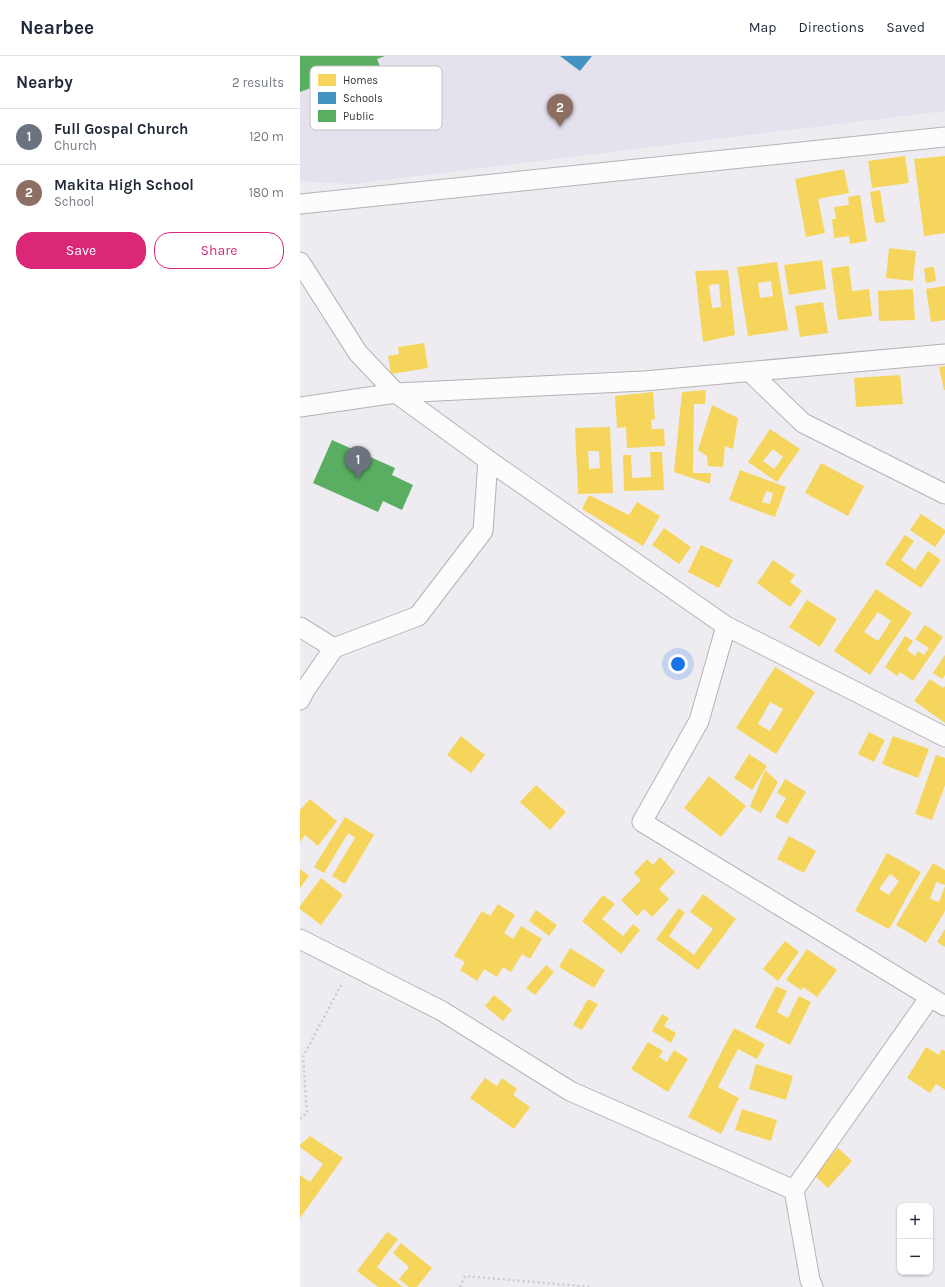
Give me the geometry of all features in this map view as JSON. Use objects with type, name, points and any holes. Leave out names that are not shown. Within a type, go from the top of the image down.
[{"type":"street","points":[[300,204],[945,137]]},
{"type":"street","points":[[300,262],[358,352],[396,393],[488,460],[726,626],[945,737]]},
{"type":"street","points":[[300,407],[396,393],[644,381],[945,354]]},
{"type":"street","points":[[750,372],[803,423],[945,494]]},
{"type":"street","points":[[300,700],[305,690],[334,648],[418,616],[483,531],[488,460]]},
{"type":"street","points":[[726,626],[699,721],[642,822],[938,1001],[794,1190],[810,1280],[813,1287]]},
{"type":"street","points":[[300,627],[334,648]]},
{"type":"street","points":[[300,939],[442,1011],[570,1091],[794,1190]]},
{"type":"path","points":[[300,1119],[307,1113],[303,1057],[351,965]]},
{"type":"path","points":[[460,1287],[466,1276],[592,1287]]},
{"type":"shaded area","points":[[300,56],[945,56],[945,111],[352,184],[300,181]]},
{"type":"building: Homes","points":[[905,156],[909,183],[872,188],[868,161]]},
{"type":"building: Homes","points":[[945,156],[945,233],[924,236],[914,159]]},
{"type":"building: Homes","points":[[844,169],[849,193],[818,199],[825,233],[806,237],[795,179]]},
{"type":"building: Homes","points":[[880,190],[885,222],[875,223],[870,192]]},
{"type":"building: Homes","points":[[860,195],[867,241],[850,244],[849,236],[834,238],[832,219],[836,219],[834,207],[849,205],[848,197]]},
{"type":"building: Homes","points":[[889,248],[916,251],[913,281],[886,278]]},
{"type":"building: Homes","points":[[822,260],[826,289],[789,295],[784,265]]},
{"type":"building: Homes","points":[[777,262],[788,330],[748,336],[737,267]],"holes":[[[771,281],[773,296],[760,298],[758,283]]]},
{"type":"building: Homes","points":[[849,266],[852,291],[869,289],[872,316],[838,320],[831,268]]},
{"type":"building: Homes","points":[[934,267],[936,281],[926,283],[924,268]]},
{"type":"building: Homes","points":[[728,270],[735,335],[703,342],[695,271]],"holes":[[[719,284],[721,307],[712,308],[709,285]]]},
{"type":"building: Homes","points":[[945,286],[945,320],[931,322],[926,289]]},
{"type":"building: Homes","points":[[913,289],[915,320],[879,321],[878,291]]},
{"type":"building: Homes","points":[[823,302],[828,333],[800,337],[795,306]]},
{"type":"building: Homes","points":[[424,343],[428,368],[391,374],[388,356],[399,354],[398,347]]},
{"type":"building: Homes","points":[[945,366],[945,390],[944,390],[939,367]]},
{"type":"building: Homes","points":[[900,375],[903,404],[856,407],[854,378]]},
{"type":"building: Homes","points":[[706,390],[705,404],[694,404],[693,473],[711,473],[710,484],[674,472],[682,392]]},
{"type":"building: Homes","points":[[653,392],[655,419],[651,420],[652,429],[664,429],[665,446],[627,448],[626,427],[617,428],[615,396]]},
{"type":"building: Homes","points":[[712,405],[738,418],[733,449],[725,446],[723,467],[708,466],[707,456],[698,450]]},
{"type":"building: Homes","points":[[610,427],[613,493],[578,494],[575,428]],"holes":[[[588,451],[599,451],[600,468],[589,469]]]},
{"type":"building: Homes","points":[[770,429],[800,449],[777,482],[748,462]],"holes":[[[773,449],[783,457],[774,469],[763,461]]]},
{"type":"building: Homes","points":[[650,452],[662,452],[664,490],[624,491],[623,455],[631,455],[632,478],[651,477]]},
{"type":"building: Homes","points":[[821,463],[864,486],[848,516],[805,493]]},
{"type":"building: Homes","points":[[740,470],[786,487],[775,517],[729,500]],"holes":[[[766,491],[773,493],[770,504],[762,502]]]},
{"type":"building: Homes","points":[[589,495],[629,515],[637,502],[660,516],[643,546],[582,509]]},
{"type":"building: Homes","points":[[921,514],[945,530],[945,533],[935,547],[910,530]]},
{"type":"building: Homes","points":[[664,528],[691,547],[679,564],[652,545]]},
{"type":"building: Homes","points":[[905,535],[914,541],[901,560],[915,570],[928,551],[941,560],[921,588],[885,564]]},
{"type":"building: Homes","points":[[701,545],[733,560],[719,588],[688,572]]},
{"type":"building: Homes","points":[[773,560],[795,575],[790,582],[802,591],[790,607],[757,583]]},
{"type":"building: Homes","points":[[876,589],[912,613],[870,675],[834,651]],"holes":[[[878,612],[891,621],[878,641],[864,632]]]},
{"type":"building: Homes","points":[[807,600],[837,619],[820,647],[789,627]]},
{"type":"building: Homes","points":[[925,625],[943,637],[913,681],[900,672],[897,676],[885,667],[905,636],[913,641],[907,650],[915,656],[918,651],[924,655],[929,648],[915,639]]},
{"type":"building: Homes","points":[[945,655],[945,675],[942,679],[933,673]]},
{"type":"building: Homes","points":[[775,667],[815,692],[776,754],[736,728]],"holes":[[[770,702],[783,709],[770,731],[758,724]]]},
{"type":"building: Homes","points":[[930,679],[943,688],[945,686],[945,723],[914,701]]},
{"type":"building: Homes","points":[[869,732],[885,740],[874,762],[858,754]]},
{"type":"building: Homes","points":[[461,736],[485,755],[471,773],[447,755]]},
{"type":"building: Homes","points":[[893,736],[929,749],[918,778],[882,764]]},
{"type":"building: Homes","points":[[749,754],[767,766],[752,790],[734,778]]},
{"type":"building: Homes","points":[[936,755],[945,758],[945,785],[932,820],[915,814]]},
{"type":"building: Homes","points":[[765,770],[778,782],[761,813],[750,807]]},
{"type":"building: Homes","points":[[709,776],[746,806],[721,837],[684,808]]},
{"type":"building: Homes","points":[[785,779],[806,792],[787,824],[775,817],[786,798],[777,793]]},
{"type":"building: Homes","points":[[536,785],[566,812],[550,830],[520,802]]},
{"type":"building: Homes","points":[[310,799],[337,821],[318,846],[305,835],[300,842],[300,810]]},
{"type":"building: Homes","points":[[345,817],[374,835],[345,884],[332,876],[355,838],[348,833],[324,873],[314,867]]},
{"type":"building: Homes","points":[[789,836],[816,851],[804,873],[777,859]]},
{"type":"building: Homes","points":[[887,853],[921,872],[889,929],[855,911]],"holes":[[[890,874],[899,881],[889,895],[879,889]]]},
{"type":"building: Homes","points":[[660,857],[675,872],[659,889],[669,899],[652,917],[644,909],[637,916],[621,900],[641,880],[634,873],[647,859],[653,865]]},
{"type":"building: Homes","points":[[933,863],[945,870],[945,885],[936,882],[930,899],[939,902],[945,886],[945,911],[926,943],[896,925]]},
{"type":"building: Homes","points":[[300,869],[309,876],[300,888]]},
{"type":"building: Homes","points":[[321,878],[343,895],[321,925],[300,909],[300,906]]},
{"type":"building: Homes","points":[[703,894],[736,919],[698,970],[656,939],[679,908],[685,913],[669,936],[694,955],[713,929],[690,912]]},
{"type":"building: Homes","points":[[603,895],[615,904],[602,919],[623,936],[633,924],[640,930],[621,954],[582,921]]},
{"type":"building: Homes","points":[[498,904],[515,915],[504,933],[513,939],[521,926],[542,939],[530,959],[522,954],[511,972],[503,967],[497,977],[484,969],[477,981],[460,970],[465,962],[454,956],[482,911],[490,916]]},
{"type":"building: Homes","points":[[536,910],[557,925],[549,936],[529,921]]},
{"type":"building: Homes","points":[[945,929],[945,947],[937,942]]},
{"type":"building: Homes","points":[[785,941],[799,952],[778,981],[763,969]]},
{"type":"building: Homes","points":[[570,948],[605,970],[594,988],[559,967]]},
{"type":"building: Homes","points":[[807,949],[837,970],[817,997],[803,987],[801,990],[786,980]]},
{"type":"building: Homes","points":[[546,965],[554,972],[535,995],[526,988]]},
{"type":"building: Homes","points":[[776,986],[787,991],[777,1012],[788,1018],[799,996],[811,1002],[790,1045],[755,1027]]},
{"type":"building: Homes","points":[[494,995],[512,1010],[503,1021],[485,1006]]},
{"type":"building: Homes","points":[[588,999],[598,1004],[582,1030],[573,1025]]},
{"type":"building: Homes","points":[[662,1014],[669,1018],[664,1026],[676,1033],[671,1043],[652,1031]]},
{"type":"building: Homes","points":[[734,1028],[765,1044],[757,1059],[738,1049],[718,1087],[739,1098],[721,1134],[688,1117]]},
{"type":"building: Homes","points":[[648,1042],[663,1051],[659,1057],[667,1062],[674,1050],[688,1059],[668,1092],[631,1069]]},
{"type":"building: Homes","points":[[926,1047],[939,1055],[942,1049],[945,1051],[945,1090],[936,1084],[930,1093],[907,1078]]},
{"type":"building: Homes","points":[[756,1064],[793,1076],[786,1100],[749,1089]]},
{"type":"building: Homes","points":[[485,1078],[497,1086],[502,1078],[517,1089],[513,1095],[530,1107],[514,1129],[470,1098]]},
{"type":"building: Homes","points":[[742,1109],[777,1120],[771,1141],[735,1130]]},
{"type":"building: Homes","points":[[310,1136],[343,1158],[300,1218],[300,1175],[310,1182],[323,1164],[300,1147],[300,1145]]},
{"type":"building: Homes","points":[[838,1148],[852,1161],[828,1188],[813,1174]]},
{"type":"building: Homes","points":[[387,1232],[398,1239],[377,1267],[403,1287],[378,1287],[357,1271]]},
{"type":"building: Homes","points":[[401,1243],[432,1268],[417,1287],[409,1287],[399,1279],[409,1267],[393,1253]]},
{"type":"building: Schools","points":[[560,56],[592,56],[580,71]]},
{"type":"building: Public","points":[[300,56],[385,56],[377,59],[380,66],[310,66],[310,88],[300,92]]},
{"type":"building: Public","points":[[332,440],[395,468],[392,475],[413,485],[402,510],[383,501],[378,512],[313,483]]},
{"type":"place","name":"Makita High School","points":[[560,127]]},
{"type":"place","name":"Full Gospal Church","points":[[358,479]]}]
